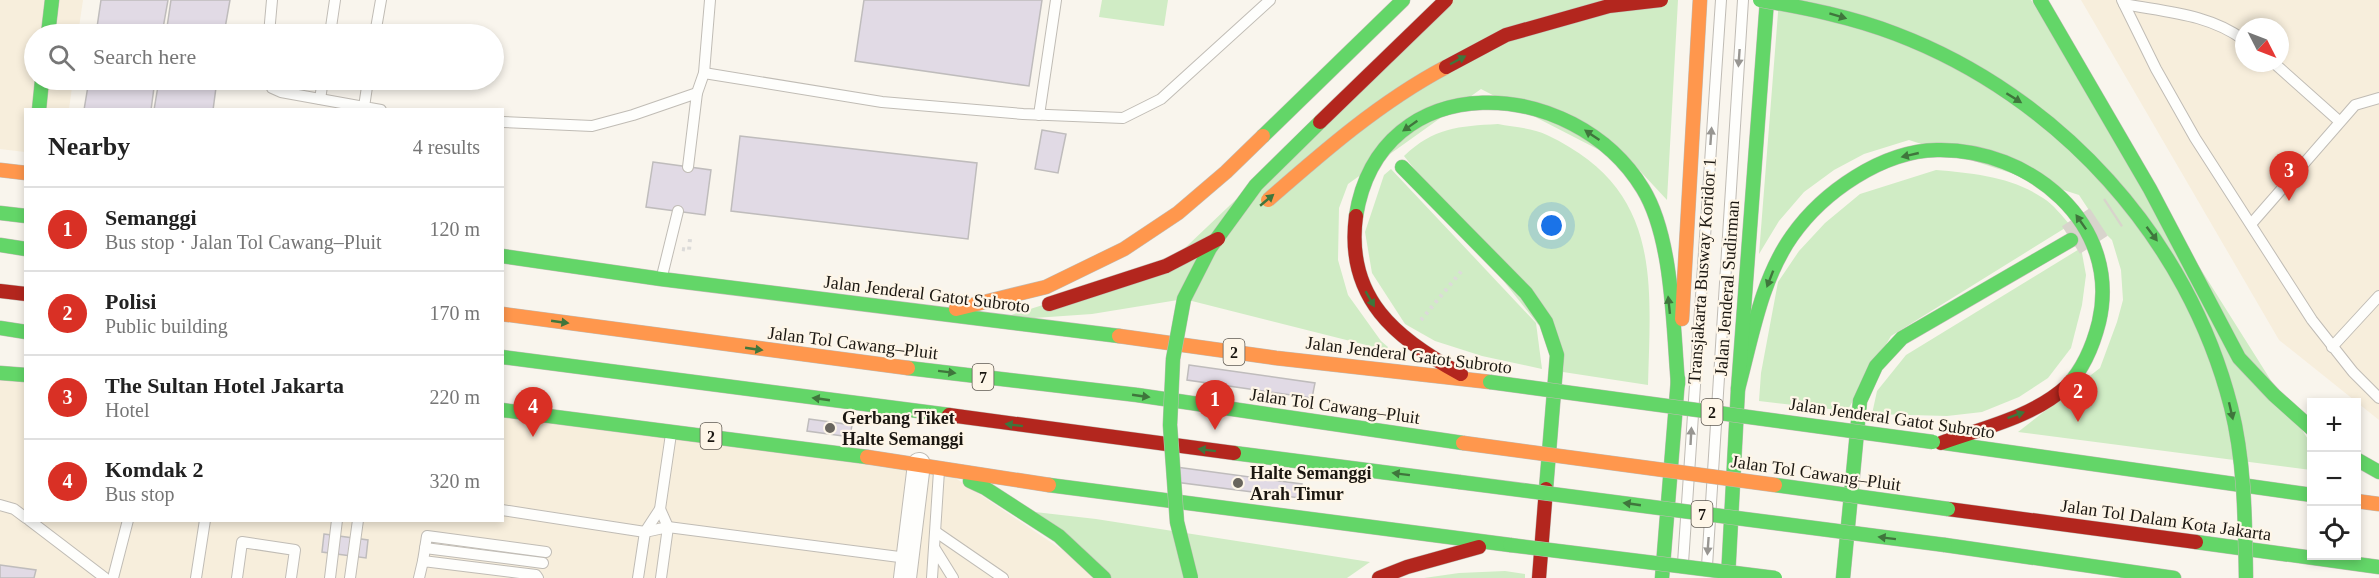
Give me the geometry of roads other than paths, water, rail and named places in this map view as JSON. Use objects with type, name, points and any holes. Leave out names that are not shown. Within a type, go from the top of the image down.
[{"type":"main road","points":[[34,0],[52,1],[49,24]]},
{"type":"main road","points":[[937,314],[1046,286],[1124,249],[1178,213],[1226,172],[1403,0]]},
{"type":"main road","points":[[1191,578],[1177,522],[1170,425],[1173,359],[1184,299],[1210,248],[1256,185],[1446,0]]},
{"type":"main road","points":[[992,321],[1166,266],[1221,238],[1353,127],[1419,81],[1506,35],[1609,6],[1661,0]]},
{"type":"main road","points":[[1662,578],[1678,384],[1700,0]]},
{"type":"main road","points":[[1760,0],[1819,10],[1896,34],[1965,66],[2035,111],[2112,182],[2162,247],[2204,328],[2231,407],[2245,488],[2246,578]]},
{"type":"main road","name":"Jalan Jenderal Sudirman","points":[[1728,578],[1738,389],[1767,0]]},
{"type":"main road","points":[[2040,0],[2150,189],[2238,358],[2274,396],[2307,425]]},
{"type":"main road","points":[[1332,87],[1329,79],[1335,65]]},
{"type":"main road","points":[[39,108],[41,90]]},
{"type":"main road","points":[[1484,382],[1439,362],[1404,339],[1385,321],[1369,298],[1356,265],[1354,227],[1362,185],[1379,154],[1400,133],[1427,114],[1459,103],[1500,102],[1543,109],[1574,123],[1605,145],[1628,168],[1649,199],[1663,241],[1678,384]]},
{"type":"main road","points":[[1738,389],[1770,275],[1793,235],[1829,196],[1864,171],[1910,154],[1945,150],[1991,157],[2023,170],[2054,192],[2081,220],[2097,255],[2102,276],[2103,308],[2090,354],[2065,388],[2028,411],[1937,442]]},
{"type":"main road","points":[[1402,167],[1544,314],[1557,355],[1539,578]]},
{"type":"main road","points":[[0,170],[24,173]]},
{"type":"main road","points":[[2114,212],[2150,189]]},
{"type":"main road","points":[[0,213],[24,216]]},
{"type":"main road","points":[[1843,578],[1860,401],[1868,380],[1881,357],[1902,338],[2071,240]]},
{"type":"main road","points":[[0,245],[24,249]]},
{"type":"main road","name":"Jalan Jenderal Gatot Subroto","points":[[504,255],[661,279],[1276,358],[1484,382],[1937,442],[2307,494]]},
{"type":"main road","points":[[0,291],[24,294]]},
{"type":"main road","name":"Jalan Tol Cawang–Pluit","points":[[504,314],[774,351],[1137,395],[1463,443],[1948,509]]},
{"type":"main road","points":[[0,328],[24,332]]},
{"type":"main road","name":"7","points":[[504,357],[1946,545],[2174,578]]},
{"type":"main road","points":[[0,373],[22,375]]},
{"type":"main road","name":"2","points":[[504,410],[672,430],[1026,482],[1774,578]]},
{"type":"main road","points":[[768,430],[920,465],[985,488],[1059,536],[1104,578]]},
{"type":"main road","points":[[2361,462],[2379,472]]},
{"type":"main road","points":[[2361,502],[2379,504]]},
{"type":"main road","name":"Jalan Tol Dalam Kota Jakarta","points":[[1948,509],[2379,567]]},
{"type":"main road","points":[[1379,578],[1407,567],[1495,543]]},
{"type":"street","points":[[906,568],[920,465]]},
{"type":"lane","points":[[271,24],[272,0]]},
{"type":"lane","points":[[331,24],[335,0]]},
{"type":"lane","points":[[377,24],[381,0]]},
{"type":"lane","points":[[688,167],[697,93],[704,74],[710,0]]},
{"type":"lane","points":[[1039,114],[1056,0]]},
{"type":"lane","points":[[704,74],[882,102],[1123,118],[1161,99],[1270,0]]},
{"type":"lane","name":"Transjakarta Busway Koridor 1","points":[[1683,578],[1696,344],[1721,0]]},
{"type":"lane","name":"Transjakarta Busway Koridor 1","points":[[1707,578],[1743,0]]},
{"type":"lane","points":[[2123,2],[2205,19],[2235,33]]},
{"type":"lane","points":[[2123,2],[2195,138],[2312,320],[2379,398]]},
{"type":"lane","points":[[2284,72],[2339,121]]},
{"type":"lane","points":[[276,90],[370,108]]},
{"type":"lane","points":[[320,99],[321,90]]},
{"type":"lane","points":[[364,107],[367,90]]},
{"type":"lane","points":[[504,122],[592,126],[697,93]]},
{"type":"lane","points":[[2252,224],[2355,105],[2379,98]]},
{"type":"lane","points":[[661,279],[678,211]]},
{"type":"lane","points":[[2332,346],[2379,296]]},
{"type":"lane","points":[[0,368],[22,375]]},
{"type":"lane","points":[[638,578],[645,532],[660,509],[672,430]]},
{"type":"lane","points":[[920,465],[936,532],[932,578]]},
{"type":"lane","points":[[0,505],[14,509],[24,516]]},
{"type":"lane","points":[[660,509],[668,527],[661,578]]},
{"type":"lane","points":[[504,510],[645,532],[668,527],[906,568]]},
{"type":"lane","points":[[32,522],[105,578]]},
{"type":"lane","points":[[113,578],[127,522]]},
{"type":"lane","points":[[196,578],[205,522]]},
{"type":"lane","points":[[330,578],[337,522]]},
{"type":"lane","points":[[350,578],[358,522]]},
{"type":"lane","points":[[936,532],[1003,578]]},
{"type":"lane","points":[[419,578],[427,536],[545,557]]},
{"type":"lane","points":[[237,578],[242,542],[295,550],[291,578]]},
{"type":"lane","points":[[935,548],[953,578]]},
{"type":"lane","points":[[423,561],[536,575],[538,578]]},
{"type":"tunnel","points":[[2071,240],[2114,212]]},
{"type":"place","name":"The Sultan Hotel Jakarta","points":[[2289,201]]},
{"type":"place","name":"Polisi","points":[[2078,422]]},
{"type":"place","name":"Gerbang Tiket Halte Semanggi","points":[[830,428]]},
{"type":"place","name":"Semanggi","points":[[1215,430]]},
{"type":"place","name":"Komdak 2","points":[[533,437]]},
{"type":"place","name":"Halte Semanggi Arah Timur","points":[[1238,483]]}]
